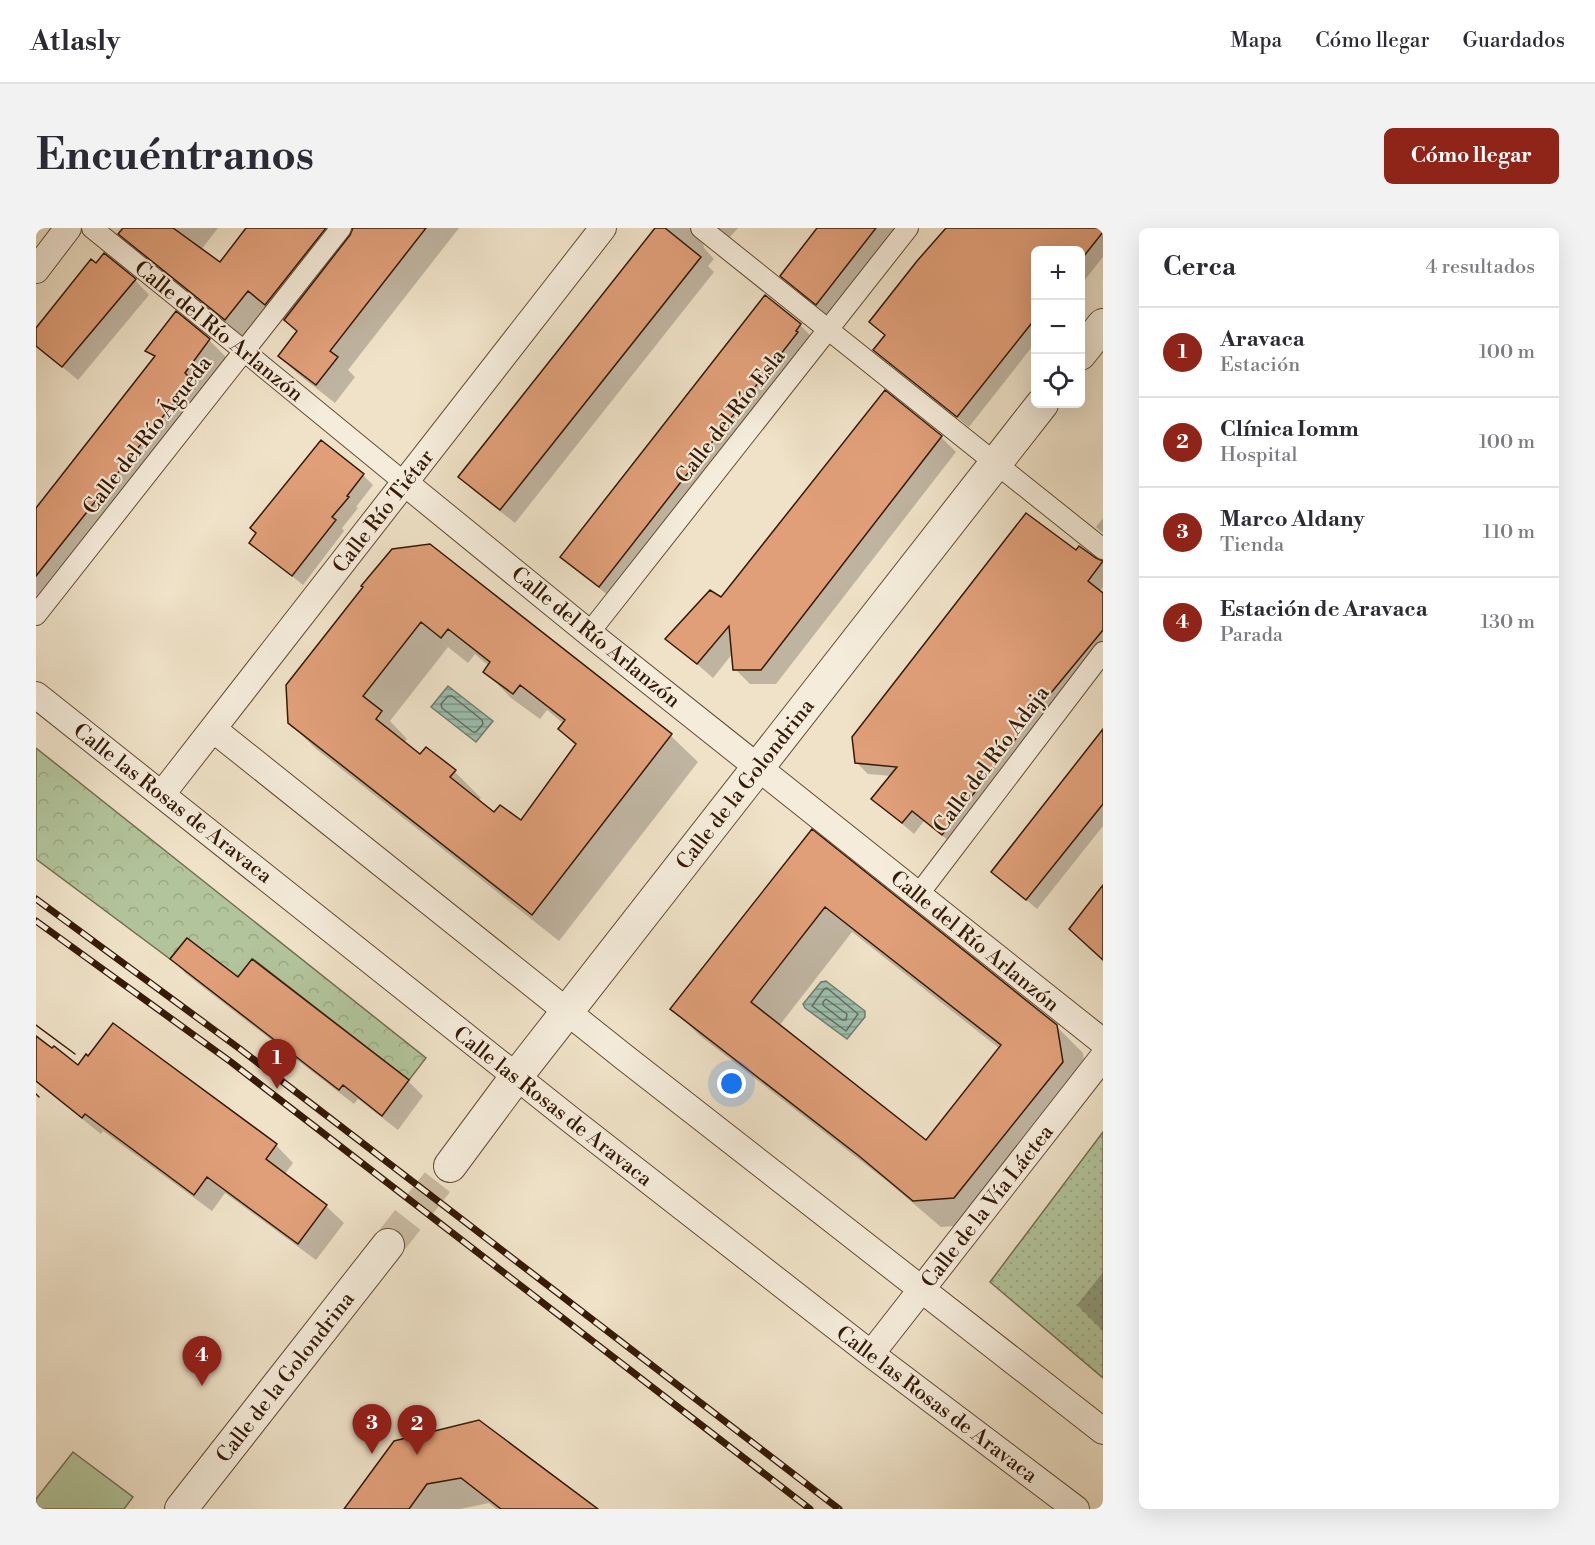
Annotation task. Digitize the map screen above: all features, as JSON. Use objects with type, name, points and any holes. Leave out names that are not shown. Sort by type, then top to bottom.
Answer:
[{"type":"street","points":[[36,270],[68,228]]},
{"type":"street","name":"Calle del Río Arlanzón","points":[[92,228],[589,633],[1103,1042]]},
{"type":"street","name":"Calle del Río Águeda","points":[[36,615],[341,228]]},
{"type":"street","name":"Calle Río Tiétar","points":[[162,794],[603,228]]},
{"type":"street","points":[[701,228],[1103,549]]},
{"type":"street","name":"Calle del Río Esla","points":[[589,633],[908,228]]},
{"type":"street","points":[[1085,348],[1103,325]]},
{"type":"street","name":"Calle de la Golondrina","points":[[450,1166],[567,1011],[1039,408]]},
{"type":"street","name":"Calle del Río Adaja","points":[[918,895],[1103,652]]},
{"type":"street","name":"Calle las Rosas de Aravaca","points":[[36,695],[516,1077],[871,1354],[1076,1509]]},
{"type":"street","points":[[213,729],[920,1290],[1103,1431]]},
{"type":"street","name":"Calle de la Vía Láctea","points":[[871,1354],[1103,1058]]},
{"type":"street","name":"Calle de la Golondrina","points":[[181,1509],[388,1245]]},
{"type":"green space","points":[[36,748],[426,1058],[409,1080],[253,959],[238,977],[187,938],[170,959],[36,859]]},
{"type":"green space","points":[[1103,1132],[1103,1378],[990,1282]]},
{"type":"green space","points":[[73,1452],[133,1497],[124,1509],[36,1509],[36,1499]]},
{"type":"water","points":[[448,686],[493,721],[476,742],[431,707]]},
{"type":"water","points":[[826,981],[865,1011],[865,1017],[847,1039],[805,1008],[803,1004],[821,982]]},
{"type":"building","points":[[123,228],[173,228],[220,262],[246,228],[326,228],[265,305],[248,291],[225,320],[118,234]]},
{"type":"building","points":[[353,228],[426,228],[330,351],[338,357],[316,385],[278,356],[297,331],[284,320],[350,235]]},
{"type":"building","points":[[655,228],[665,228],[701,257],[500,510],[458,477]]},
{"type":"building","points":[[817,228],[876,228],[816,305],[780,276]]},
{"type":"building","points":[[946,228],[1103,228],[1103,232],[1085,255],[1085,246],[1031,246],[1031,324],[957,417],[873,350],[885,335],[869,322]]},
{"type":"building","points":[[104,253],[136,279],[62,367],[36,346],[36,328],[91,259],[96,263]]},
{"type":"building","points":[[765,295],[801,324],[796,331],[798,332],[599,587],[560,557]]},
{"type":"building","points":[[176,311],[210,339],[185,373],[192,380],[36,576],[36,508],[155,356],[145,351]]},
{"type":"building","points":[[885,390],[942,436],[761,670],[733,670],[729,626],[697,664],[665,639],[710,590],[721,597]]},
{"type":"building","points":[[321,440],[364,474],[332,517],[336,520],[292,576],[249,543],[256,533],[250,528]]},
{"type":"building","points":[[1026,513],[1076,550],[1079,546],[1103,561],[1088,581],[1103,593],[1103,630],[1050,694],[942,835],[912,811],[902,823],[871,799],[897,767],[855,763],[852,737]]},
{"type":"building","points":[[430,544],[672,734],[532,915],[288,723],[286,685],[392,549]],"holes":[[[421,622],[441,638],[448,629],[490,662],[483,672],[513,694],[520,685],[565,720],[558,729],[576,744],[521,820],[500,805],[494,812],[450,777],[456,770],[426,747],[420,754],[376,719],[382,711],[363,696]]]},
{"type":"building","points":[[1103,729],[1103,804],[1026,900],[991,872]]},
{"type":"building","points":[[812,829],[1057,1025],[1063,1062],[954,1198],[913,1201],[859,1156],[670,1009]],"holes":[[[825,907],[1001,1045],[926,1140],[751,1002]]]},
{"type":"building","points":[[1103,885],[1103,960],[1069,929]]},
{"type":"building","points":[[187,938],[238,977],[252,959],[409,1080],[382,1116],[343,1085],[339,1090],[170,959]]},
{"type":"building","points":[[113,1023],[277,1144],[266,1159],[327,1205],[298,1244],[207,1177],[194,1195],[85,1114],[82,1118],[36,1081],[36,1036],[52,1048],[54,1046],[78,1065],[86,1054],[88,1056]]},
{"type":"building","points":[[479,1420],[598,1509],[501,1509],[461,1478],[427,1484],[409,1509],[344,1509],[394,1441]]},
{"type":"tunnel","points":[[388,1245],[450,1166]]},
{"type":"tram line","points":[[36,1025],[75,1054]]},
{"type":"tram line","points":[[36,1094],[39,1097]]},
{"type":"railway","points":[[36,899],[240,1049],[839,1509]]},
{"type":"railway","points":[[36,921],[231,1062],[810,1509]]},
{"type":"place","name":"Aravaca","points":[[277,1089]]},
{"type":"place","name":"Estación de Aravaca","points":[[202,1386]]},
{"type":"place","name":"Marco Aldany","points":[[372,1454]]},
{"type":"place","name":"Clínica Iomm","points":[[417,1455]]}]
